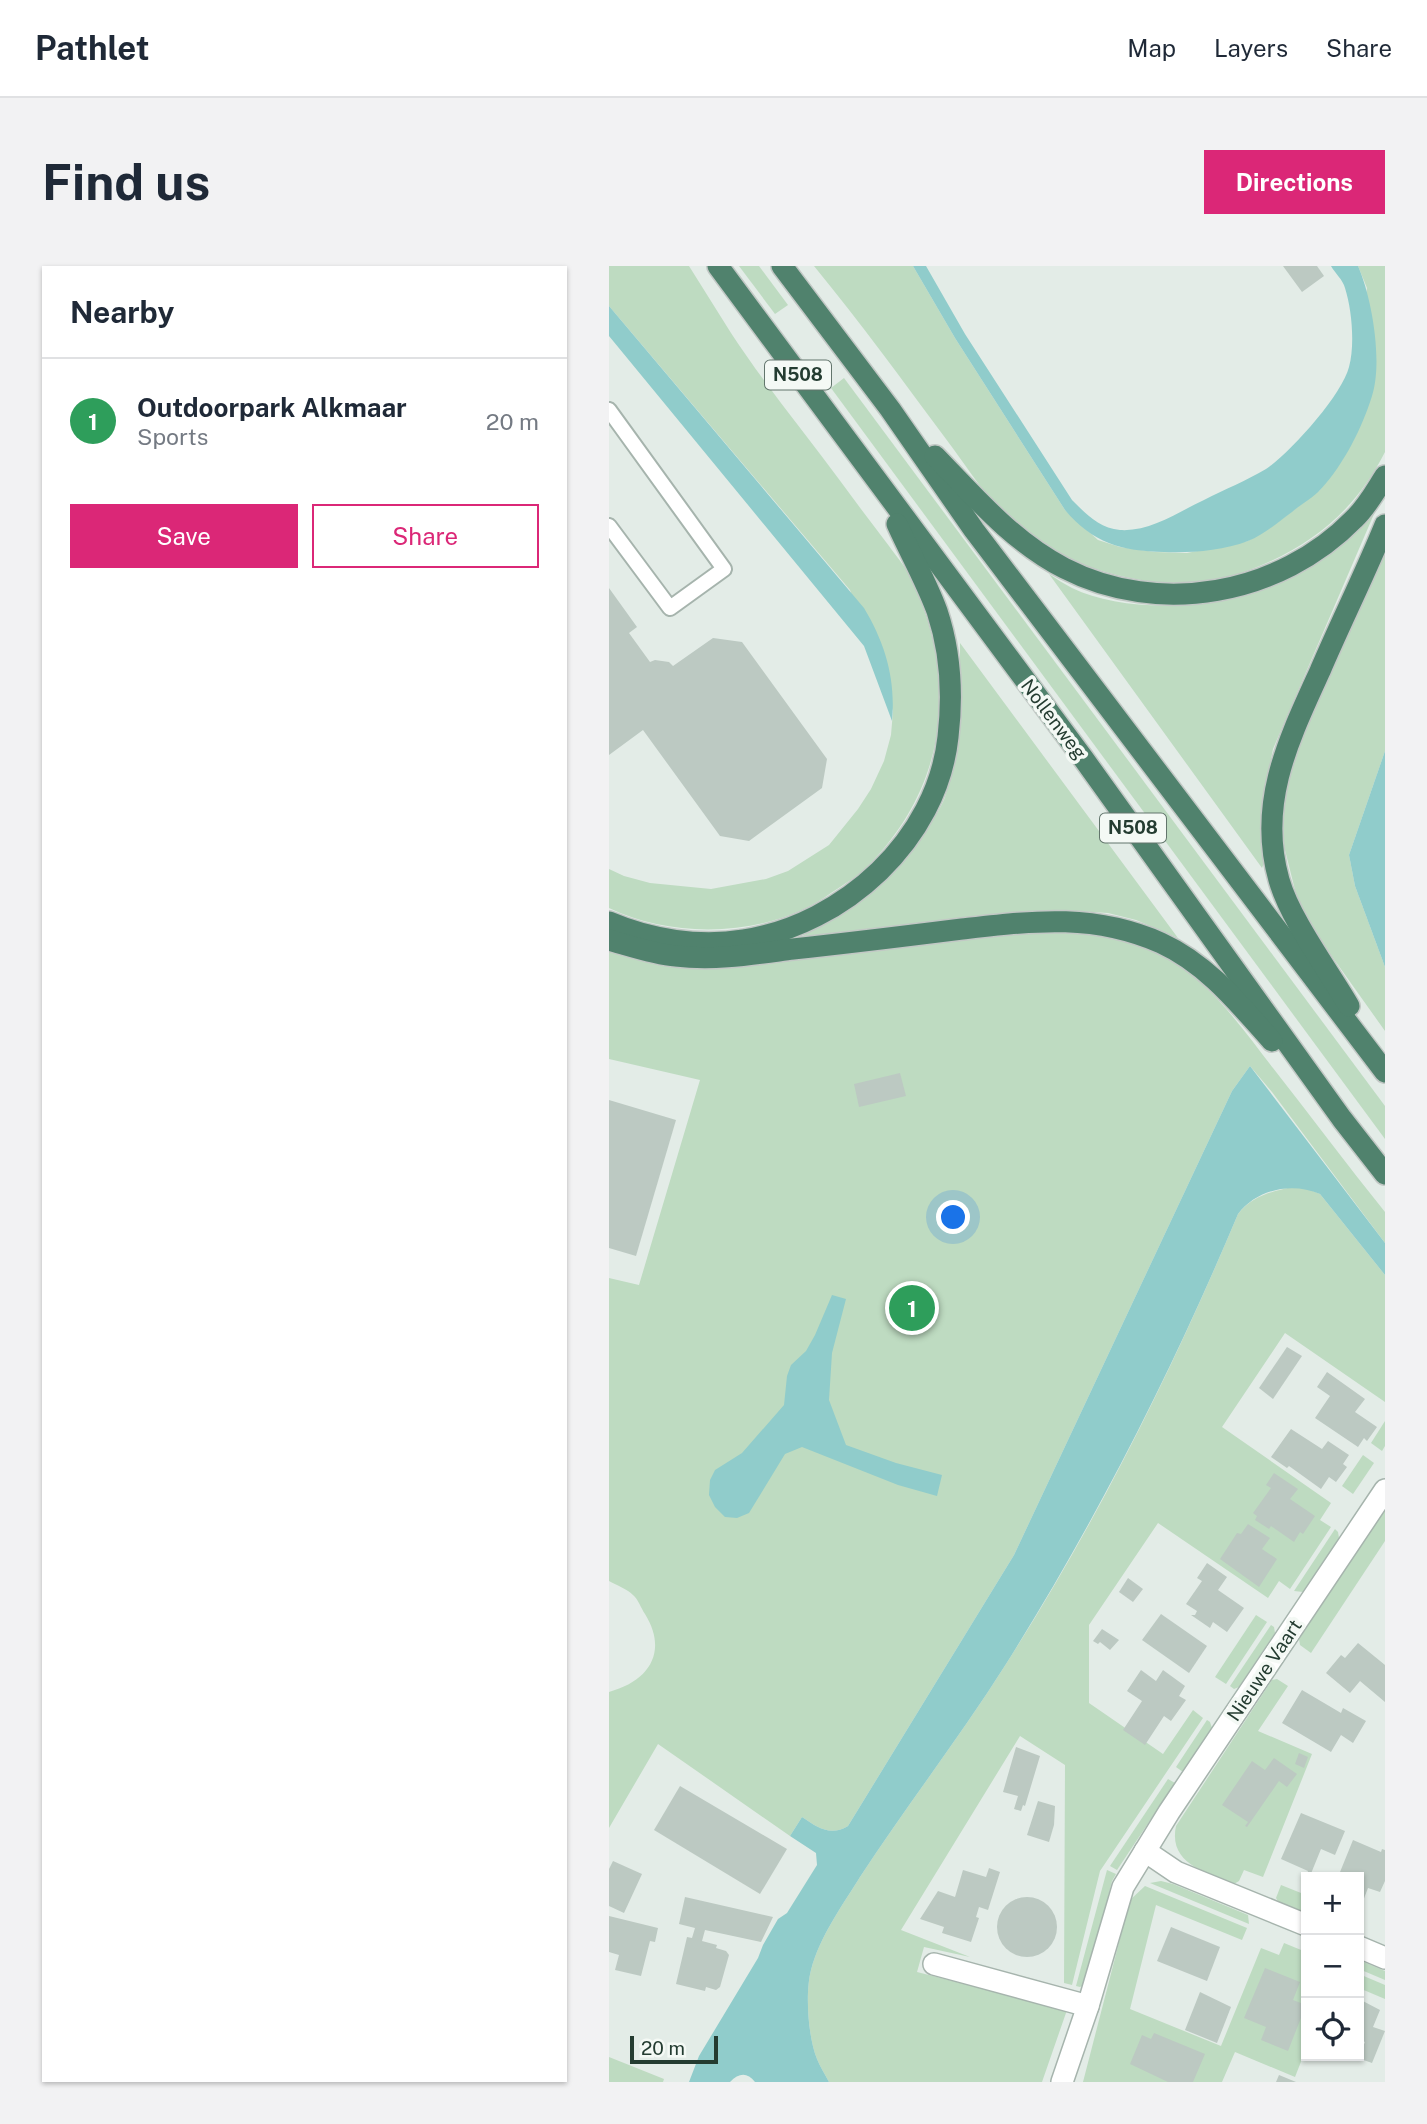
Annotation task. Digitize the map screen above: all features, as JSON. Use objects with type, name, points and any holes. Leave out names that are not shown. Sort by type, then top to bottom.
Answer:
[{"type":"highway","name":"Nollenweg","points":[[718,266],[1083,758],[1342,1119],[1385,1174]]},
{"type":"highway","name":"N508","points":[[782,266],[890,409],[991,552],[1385,1072]]},
{"type":"highway","points":[[890,409],[977,499],[1021,540],[1064,568],[1098,583],[1129,591],[1190,595],[1229,589],[1267,577],[1305,559],[1330,541],[1356,518],[1385,475]]},
{"type":"highway","points":[[609,922],[653,936],[684,942],[745,940],[774,932],[826,911],[878,874],[904,844],[921,817],[936,786],[948,738],[950,704],[947,653],[937,611],[878,484]]},
{"type":"highway","points":[[1385,524],[1288,741],[1276,782],[1271,825],[1279,882],[1290,908],[1385,1064]]},
{"type":"highway","points":[[609,940],[677,957],[732,957],[1019,923],[1079,921],[1108,925],[1163,944],[1218,982],[1342,1119]]},
{"type":"street","name":"Nieuwe Vaart","points":[[1062,2082],[1119,1897],[1169,1812],[1385,1490]]},
{"type":"street","points":[[1145,1851],[1176,1872],[1301,1923]]},
{"type":"street","points":[[1364,1949],[1385,1958]]},
{"type":"street","points":[[934,1964],[1087,2006]]},
{"type":"lane","points":[[609,410],[724,569],[670,608],[609,526]]},
{"type":"green space","points":[[609,266],[689,266],[757,371],[906,568],[926,614],[936,652],[940,690],[938,728],[930,764],[916,799],[896,833],[865,869],[831,893],[807,908],[752,926],[692,929],[635,918],[609,908],[609,869],[650,883],[711,889],[766,879],[788,871],[829,845],[858,809],[884,761],[891,735],[893,711],[850,590],[609,306]]},
{"type":"green space","points":[[739,266],[759,266],[788,305],[775,314]]},
{"type":"green space","points":[[814,266],[913,266],[955,338],[1065,510],[1098,540],[1120,547],[1187,553],[1248,541],[1320,490],[1343,459],[1367,288],[1358,266],[1385,266],[1385,452],[1373,474],[1344,511],[1309,540],[1267,563],[1221,580],[1198,584],[1136,579],[1092,568],[1036,542],[998,508]]},
{"type":"green space","points":[[844,378],[1385,1106],[1385,1139],[831,388]]},
{"type":"green space","points":[[1377,507],[1273,749],[1261,811],[1266,858],[1262,868],[1049,574],[1072,588],[1125,603],[1187,605],[1218,601],[1276,584],[1299,572]]},
{"type":"green space","points":[[1385,546],[1385,751],[1349,855],[1355,886],[1385,967],[1385,1031],[1311,927],[1297,898],[1283,842],[1283,803],[1294,754]]},
{"type":"green space","points":[[960,643],[1178,938],[1136,920],[1108,913],[1059,910],[801,937],[850,908],[874,889],[898,865],[940,808],[954,759]]},
{"type":"green space","points":[[1047,929],[1108,936],[1138,944],[1166,957],[1212,993],[1385,1212],[1385,1243],[1250,1066],[1232,1091],[1014,1555],[848,1826],[829,1831],[802,1817],[790,1836],[658,1744],[609,1828],[609,1692],[623,1687],[644,1672],[655,1652],[655,1640],[652,1628],[636,1599],[628,1591],[609,1581],[609,1278],[639,1285],[700,1080],[609,1059],[609,949]]},
{"type":"green space","points":[[1292,1187],[1306,1188],[1320,1194],[1385,1275],[1385,1402],[1285,1333],[1222,1427],[1331,1503],[1320,1520],[1331,1527],[1290,1589],[1279,1581],[1268,1598],[1158,1523],[1089,1625],[1089,1703],[1163,1754],[1193,1710],[1203,1718],[1100,1871],[1072,1985],[1064,1983],[1065,1765],[1020,1736],[901,1930],[970,1957],[924,1947],[917,1972],[1067,2010],[1042,2082],[829,2082],[814,2050],[808,2002],[811,1970],[826,1933],[878,1850],[988,1691],[1071,1556],[1160,1387],[1238,1214],[1255,1199]]},
{"type":"green space","points":[[1385,1421],[1385,1446],[1382,1451],[1371,1443]]},
{"type":"green space","points":[[1363,1455],[1374,1463],[1353,1494],[1342,1486]]},
{"type":"green space","points":[[1385,1510],[1385,1541],[1311,1653],[1300,1645],[1299,1639]]},
{"type":"green space","points":[[1335,1529],[1339,1538],[1303,1592],[1294,1591]]},
{"type":"green space","points":[[1256,1615],[1267,1622],[1226,1684],[1215,1677]]},
{"type":"green space","points":[[1271,1625],[1275,1633],[1239,1687],[1234,1689],[1230,1686]]},
{"type":"green space","points":[[1277,1679],[1288,1686],[1258,1731],[1312,1754],[1263,1877],[1244,1870],[1239,1881],[1234,1884],[1191,1865],[1183,1858],[1175,1839],[1176,1826],[1272,1680]]},
{"type":"green space","points":[[1207,1720],[1212,1728],[1183,1772],[1176,1767]]},
{"type":"green space","points":[[1168,1779],[1175,1783],[1117,1870],[1110,1866]]},
{"type":"green space","points":[[1107,1870],[1116,1874],[1086,1984],[1080,1987],[1076,1986]]},
{"type":"green space","points":[[1161,1881],[1248,1915],[1249,1924],[1150,1883]]},
{"type":"green space","points":[[1281,1885],[1301,1893],[1301,1912],[1279,1903],[1276,1898]]},
{"type":"green space","points":[[1145,1886],[1247,1928],[1242,1940],[1156,1905],[1130,2009],[1221,2046],[1261,1948],[1279,1955],[1284,1943],[1301,1950],[1301,2061],[1295,2077],[1235,2052],[1222,2082],[1083,2082],[1130,1900]]},
{"type":"green space","points":[[1364,1962],[1385,1971],[1385,1980],[1364,1971]]},
{"type":"green space","points":[[1364,1976],[1385,1985],[1385,1999],[1364,1990]]},
{"type":"green space","points":[[609,2057],[664,2079],[663,2082],[609,2082]]},
{"type":"water","points":[[913,266],[926,266],[965,334],[1072,500],[1093,520],[1112,529],[1131,530],[1153,525],[1251,477],[1276,461],[1314,422],[1344,379],[1351,358],[1352,328],[1347,297],[1343,282],[1331,266],[1358,266],[1363,279],[1376,348],[1372,396],[1351,445],[1321,489],[1260,535],[1228,547],[1195,552],[1134,550],[1121,547],[1097,538],[1065,510],[955,338]]},
{"type":"water","points":[[609,306],[864,608],[878,635],[887,662],[892,691],[892,721],[864,646],[609,336]]},
{"type":"water","points":[[1385,751],[1385,967],[1355,886],[1349,855]]},
{"type":"water","points":[[1250,1066],[1385,1243],[1385,1275],[1320,1194],[1287,1188],[1276,1190],[1255,1199],[1238,1214],[1160,1387],[1071,1555],[1006,1664],[860,1877],[820,1945],[809,1980],[808,2015],[814,2050],[829,2082],[755,2082],[743,2075],[730,2082],[689,2082],[699,2056],[758,1958],[778,1919],[787,1913],[817,1865],[816,1853],[790,1836],[802,1817],[829,1831],[848,1826],[1014,1555],[1232,1091]]},
{"type":"water","points":[[832,1295],[846,1299],[832,1353],[829,1400],[846,1445],[896,1463],[942,1475],[937,1496],[898,1485],[802,1447],[785,1454],[749,1513],[737,1518],[725,1517],[715,1507],[709,1495],[710,1480],[715,1470],[742,1453],[784,1405],[791,1365],[806,1351]]},
{"type":"building","points":[[1283,266],[1317,266],[1324,276],[1302,292]]},
{"type":"building","points":[[609,588],[637,627],[629,633],[650,662],[669,662],[673,666],[713,638],[742,642],[827,759],[822,788],[749,841],[720,836],[643,730],[609,755]]},
{"type":"building","points":[[900,1073],[906,1096],[859,1107],[854,1084]]},
{"type":"building","points":[[609,1100],[676,1120],[636,1256],[609,1248]]},
{"type":"building","points":[[1287,1347],[1302,1356],[1273,1399],[1259,1388]]},
{"type":"building","points":[[1327,1372],[1365,1399],[1355,1412],[1377,1427],[1367,1441],[1364,1438],[1358,1447],[1315,1418],[1330,1396],[1317,1387]]},
{"type":"building","points":[[1291,1429],[1322,1449],[1328,1441],[1349,1455],[1343,1464],[1347,1467],[1336,1482],[1329,1477],[1321,1489],[1289,1466],[1287,1468],[1271,1457]]},
{"type":"building","points":[[1274,1473],[1298,1489],[1290,1499],[1315,1516],[1294,1542],[1271,1526],[1269,1529],[1255,1520],[1257,1516],[1253,1513],[1271,1488],[1266,1485]]},
{"type":"building","points":[[1248,1524],[1270,1538],[1262,1549],[1277,1559],[1259,1587],[1220,1559],[1237,1533],[1241,1534]]},
{"type":"building","points":[[1207,1563],[1227,1577],[1218,1590],[1244,1608],[1227,1632],[1213,1622],[1210,1628],[1191,1615],[1195,1615],[1197,1611],[1186,1604],[1202,1581],[1197,1578]]},
{"type":"building","points":[[1128,1578],[1143,1589],[1133,1602],[1119,1592]]},
{"type":"building","points":[[1161,1614],[1207,1646],[1189,1673],[1142,1640]]},
{"type":"building","points":[[1102,1629],[1119,1640],[1110,1650],[1100,1642],[1098,1644],[1093,1641]]},
{"type":"building","points":[[1358,1643],[1385,1665],[1385,1702],[1360,1681],[1350,1693],[1326,1673],[1341,1655],[1345,1658]]},
{"type":"building","points":[[1141,1670],[1156,1681],[1163,1670],[1185,1686],[1179,1696],[1186,1700],[1171,1721],[1164,1716],[1145,1745],[1123,1730],[1142,1701],[1127,1691]]},
{"type":"building","points":[[1302,1690],[1341,1713],[1343,1708],[1366,1721],[1353,1743],[1341,1735],[1331,1752],[1282,1723]]},
{"type":"building","points":[[1016,1747],[1040,1756],[1025,1806],[1023,1805],[1021,1811],[1014,1809],[1018,1796],[1003,1792]]},
{"type":"building","points":[[1299,1753],[1308,1757],[1304,1768],[1295,1764]]},
{"type":"building","points":[[1274,1758],[1297,1774],[1287,1787],[1279,1781],[1247,1827],[1245,1826],[1248,1822],[1222,1805],[1252,1761],[1265,1770]]},
{"type":"building","points":[[680,1786],[787,1849],[760,1894],[654,1830]]},
{"type":"building","points":[[1038,1801],[1055,1806],[1054,1825],[1049,1842],[1027,1835]]},
{"type":"building","points":[[1301,1813],[1345,1831],[1335,1855],[1321,1849],[1312,1872],[1281,1859]]},
{"type":"building","points":[[1353,1840],[1381,1852],[1382,1849],[1385,1850],[1385,1881],[1380,1892],[1368,1888],[1364,1898],[1364,1872],[1340,1872]]},
{"type":"building","points":[[613,1861],[642,1874],[624,1913],[609,1906],[609,1869]]},
{"type":"building","points":[[989,1868],[1000,1872],[988,1910],[979,1907],[976,1917],[979,1918],[971,1942],[942,1933],[944,1927],[920,1919],[938,1891],[955,1897],[963,1870],[986,1877]]},
{"type":"building","points":[[685,1897],[773,1917],[761,1942],[705,1930],[702,1941],[717,1945],[716,1948],[729,1955],[720,1987],[716,1990],[706,1987],[705,1991],[676,1984],[687,1937],[692,1938],[695,1928],[679,1924]]},
{"type":"building","points":[[1021,1897],[1033,1897],[1052,1910],[1057,1927],[1055,1939],[1044,1952],[1033,1957],[1021,1957],[1002,1944],[997,1933],[997,1921],[1010,1902]]},
{"type":"building","points":[[609,1916],[658,1928],[655,1942],[650,1941],[641,1976],[615,1970],[619,1955],[609,1952]]},
{"type":"building","points":[[1171,1927],[1220,1947],[1207,1981],[1157,1961]]},
{"type":"building","points":[[1265,1968],[1300,1982],[1293,2000],[1301,2003],[1301,2018],[1288,2051],[1261,2040],[1266,2027],[1244,2018]]},
{"type":"building","points":[[1200,1992],[1231,2007],[1217,2043],[1185,2030]]},
{"type":"building","points":[[1364,2002],[1380,2010],[1373,2027],[1385,2031],[1372,2063],[1364,2060]]},
{"type":"building","points":[[1154,2033],[1205,2054],[1193,2082],[1168,2082],[1130,2064],[1142,2035],[1151,2039]]},
{"type":"building","points":[[1279,2075],[1296,2082],[1276,2082]]},
{"type":"place","name":"Outdoorpark Alkmaar","points":[[912,1308]]}]
